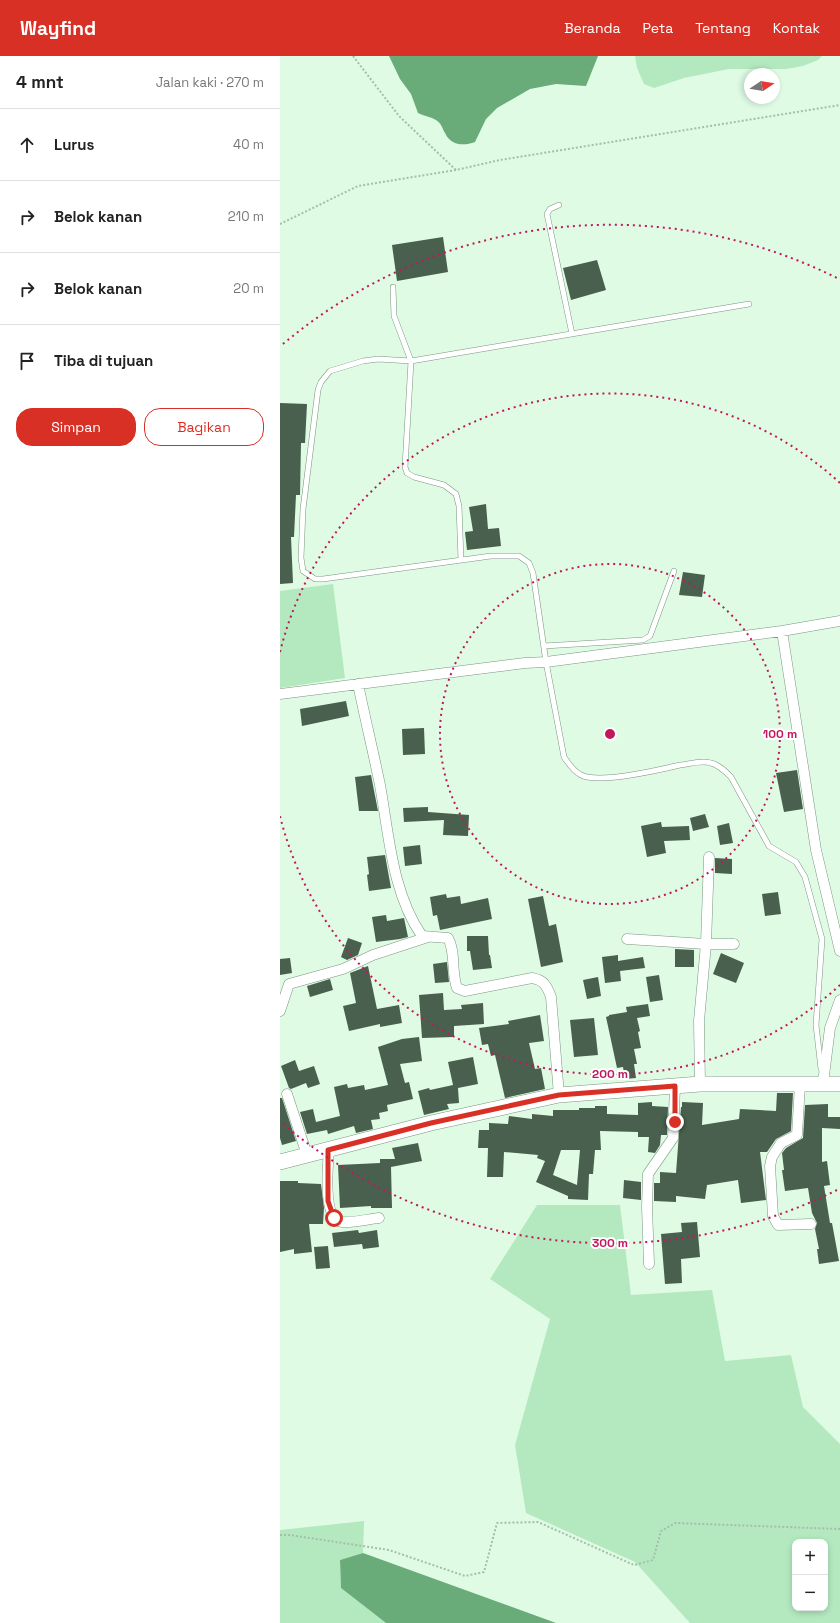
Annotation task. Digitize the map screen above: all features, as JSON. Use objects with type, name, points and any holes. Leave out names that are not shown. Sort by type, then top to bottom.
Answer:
[{"type":"main road","points":[[280,1162],[431,1123],[559,1095],[700,1084],[840,1084]]},
{"type":"street","points":[[280,694],[525,663],[546,662],[782,631],[840,621]]},
{"type":"street","points":[[782,631],[816,850],[840,952]]},
{"type":"street","points":[[358,684],[380,784],[396,878],[415,926],[422,936],[448,938],[451,944],[454,980],[457,988],[465,991],[532,978],[541,980],[547,987],[551,997],[559,1095]]},
{"type":"street","points":[[700,1084],[699,1021],[706,944],[708,857]]},
{"type":"street","points":[[280,1011],[288,984],[342,969],[373,955],[428,937]]},
{"type":"street","points":[[627,939],[706,944],[734,944]]},
{"type":"street","points":[[823,1084],[830,1028],[840,1000]]},
{"type":"street","points":[[800,1084],[797,1135],[781,1143],[772,1157],[770,1166],[773,1216],[778,1225],[811,1224]]},
{"type":"street","points":[[649,1264],[647,1207],[648,1174],[673,1138],[675,1086]]},
{"type":"street","points":[[287,1094],[307,1155]]},
{"type":"street","points":[[328,1150],[328,1201],[334,1218],[341,1222],[379,1218]]},
{"type":"lane","points":[[559,206],[550,209],[547,214],[572,334]]},
{"type":"lane","points":[[393,287],[394,316],[411,361],[405,467],[406,473],[414,477],[444,485],[456,494],[459,506],[461,560]]},
{"type":"lane","points":[[749,304],[411,361],[378,358],[330,371],[321,382],[318,390],[303,509],[301,558],[303,571],[314,579],[491,556],[519,556],[529,563],[533,573],[546,662],[564,757],[571,767],[581,775],[592,778],[628,776],[696,762],[710,763],[722,768],[731,777],[769,846],[796,862],[806,877],[822,939],[816,1025],[823,1084]]},
{"type":"lane","points":[[544,646],[643,640],[650,636],[674,571]]},
{"type":"path","points":[[353,56],[399,116],[456,170]]},
{"type":"path","points":[[280,224],[358,186],[456,170],[508,159],[840,105]]},
{"type":"path","points":[[280,1535],[290,1535],[389,1550],[465,1576],[484,1572],[497,1524],[538,1522],[634,1565],[653,1560],[661,1531],[676,1523],[840,1529]]},
{"type":"shaded area","points":[[389,56],[598,56],[586,86],[556,84],[530,89],[497,108],[486,119],[475,142],[458,144],[454,143],[448,137],[441,125],[436,120],[418,113],[411,94],[400,79]]},
{"type":"shaded area","points":[[635,56],[822,56],[818,60],[803,66],[786,69],[729,69],[684,78],[654,88],[644,84],[637,68]]},
{"type":"shaded area","points":[[333,584],[345,678],[280,688],[280,591]]},
{"type":"shaded area","points":[[537,1205],[620,1205],[631,1295],[712,1290],[725,1361],[791,1355],[803,1407],[840,1444],[840,1623],[690,1623],[635,1562],[526,1513],[515,1445],[550,1319],[490,1279]]},
{"type":"shaded area","points":[[364,1521],[363,1553],[340,1560],[341,1588],[386,1623],[280,1623],[280,1530]]},
{"type":"shaded area","points":[[363,1553],[556,1623],[386,1623],[341,1588],[340,1560]]},
{"type":"building","points":[[443,237],[448,272],[397,281],[392,245]]},
{"type":"building","points":[[597,260],[606,290],[571,300],[563,268]]},
{"type":"building","points":[[280,403],[307,404],[305,443],[301,443],[300,495],[296,495],[294,537],[291,537],[293,583],[280,584]]},
{"type":"building","points":[[486,504],[488,529],[499,528],[501,546],[467,550],[465,532],[473,531],[469,507]]},
{"type":"building","points":[[683,572],[705,575],[702,597],[679,595]]},
{"type":"building","points":[[346,701],[349,716],[302,726],[300,709]]},
{"type":"building","points":[[424,728],[425,754],[403,755],[402,729]]},
{"type":"building","points":[[797,770],[803,809],[784,812],[776,773]]},
{"type":"building","points":[[371,775],[378,811],[359,811],[355,777]]},
{"type":"building","points":[[428,807],[428,812],[469,815],[468,836],[443,835],[444,820],[404,822],[403,808]]},
{"type":"building","points":[[705,814],[709,827],[693,831],[690,818]]},
{"type":"building","points":[[661,822],[662,827],[689,826],[690,840],[664,841],[666,853],[647,857],[641,826]]},
{"type":"building","points":[[729,823],[733,843],[720,845],[717,826]]},
{"type":"building","points":[[420,845],[422,864],[405,866],[403,847]]},
{"type":"building","points":[[385,855],[391,888],[369,891],[367,857]]},
{"type":"building","points":[[715,858],[732,859],[732,874],[715,873]]},
{"type":"building","points":[[778,892],[781,914],[765,916],[762,894]]},
{"type":"building","points":[[446,894],[447,898],[460,896],[461,904],[488,898],[492,919],[440,930],[437,915],[433,916],[430,897]]},
{"type":"building","points":[[543,896],[549,926],[556,924],[563,962],[541,967],[528,899]]},
{"type":"building","points":[[386,915],[387,921],[404,918],[408,937],[376,942],[372,917]]},
{"type":"building","points":[[467,936],[488,936],[489,955],[492,968],[473,970],[470,951],[467,951]]},
{"type":"building","points":[[348,938],[362,943],[358,955],[347,960],[341,957]]},
{"type":"building","points":[[675,949],[694,950],[694,967],[675,967]]},
{"type":"building","points":[[721,953],[744,963],[736,983],[713,974]]},
{"type":"building","points":[[618,955],[618,961],[643,957],[645,968],[620,971],[621,981],[605,983],[602,957]]},
{"type":"building","points":[[290,958],[292,973],[280,975],[280,959]]},
{"type":"building","points":[[447,962],[449,982],[435,983],[433,964]]},
{"type":"building","points":[[368,966],[377,1009],[399,1005],[402,1023],[380,1027],[380,1024],[349,1031],[343,1006],[356,1003],[350,973]]},
{"type":"building","points":[[659,975],[663,1000],[650,1002],[646,977]]},
{"type":"building","points":[[598,977],[601,996],[587,999],[583,980]]},
{"type":"building","points":[[330,979],[333,990],[310,997],[307,986]]},
{"type":"building","points":[[443,993],[444,1010],[462,1009],[461,1005],[483,1003],[484,1024],[454,1026],[454,1037],[422,1038],[419,995]]},
{"type":"building","points":[[648,1004],[650,1016],[637,1018],[640,1031],[638,1032],[641,1048],[634,1049],[637,1064],[634,1064],[636,1078],[625,1079],[623,1067],[617,1068],[606,1017],[609,1015],[627,1012],[626,1007]]},
{"type":"building","points":[[540,1015],[544,1041],[529,1043],[535,1069],[541,1068],[545,1089],[505,1098],[495,1055],[491,1056],[488,1044],[482,1045],[479,1028],[509,1024],[508,1021]]},
{"type":"building","points":[[594,1018],[598,1055],[574,1057],[570,1020]]},
{"type":"building","points":[[419,1037],[422,1061],[400,1064],[405,1083],[409,1082],[413,1099],[387,1105],[388,1111],[379,1113],[380,1119],[371,1120],[373,1129],[356,1133],[354,1126],[328,1134],[327,1130],[307,1134],[300,1112],[313,1109],[316,1122],[340,1116],[334,1087],[347,1084],[348,1088],[364,1085],[365,1090],[388,1085],[378,1047],[402,1039]]},
{"type":"building","points":[[473,1057],[478,1084],[458,1088],[459,1103],[447,1104],[449,1109],[424,1115],[418,1091],[453,1085],[448,1062]]},
{"type":"building","points":[[295,1060],[299,1071],[314,1066],[320,1084],[308,1088],[306,1083],[291,1089],[289,1088],[281,1066]]},
{"type":"building","points":[[777,1093],[793,1093],[791,1131],[776,1139],[767,1152],[760,1152],[766,1200],[741,1203],[738,1180],[707,1185],[705,1199],[676,1196],[676,1202],[654,1201],[654,1183],[660,1183],[660,1172],[676,1173],[682,1102],[703,1103],[702,1125],[739,1119],[740,1109],[776,1111]]},
{"type":"building","points":[[280,1098],[282,1098],[296,1141],[282,1145],[280,1138]]},
{"type":"building","points":[[652,1102],[652,1106],[668,1107],[667,1135],[661,1135],[660,1145],[655,1153],[648,1152],[649,1137],[638,1137],[638,1132],[600,1131],[601,1150],[595,1150],[593,1174],[589,1174],[588,1200],[568,1199],[568,1196],[536,1182],[545,1161],[537,1158],[538,1155],[504,1152],[503,1177],[487,1177],[488,1148],[478,1148],[479,1130],[489,1130],[489,1123],[508,1124],[509,1116],[532,1119],[532,1114],[553,1116],[553,1110],[579,1110],[579,1108],[595,1108],[595,1106],[607,1106],[607,1114],[638,1115],[638,1103]],"holes":[[[561,1150],[580,1150],[577,1185],[553,1175]]]},
{"type":"building","points":[[828,1104],[828,1117],[840,1117],[840,1129],[822,1128],[822,1162],[827,1161],[830,1185],[824,1186],[830,1223],[832,1223],[839,1261],[819,1264],[817,1249],[819,1249],[815,1229],[817,1223],[812,1213],[808,1188],[785,1191],[782,1170],[784,1170],[782,1153],[786,1148],[803,1138],[805,1105]]},
{"type":"building","points":[[418,1143],[422,1161],[391,1167],[392,1208],[371,1208],[371,1206],[340,1208],[338,1165],[380,1163],[380,1159],[395,1159],[392,1148]]},
{"type":"building","points":[[624,1180],[641,1182],[641,1200],[623,1198]]},
{"type":"building","points":[[280,1181],[298,1181],[298,1183],[321,1184],[324,1208],[323,1224],[309,1224],[312,1252],[294,1254],[294,1249],[280,1252]]},
{"type":"building","points":[[697,1222],[700,1257],[681,1259],[682,1283],[665,1284],[661,1234],[682,1232],[681,1223]]},
{"type":"building","points":[[358,1230],[359,1233],[377,1230],[379,1247],[363,1249],[362,1244],[334,1247],[332,1233]]},
{"type":"building","points":[[328,1246],[330,1268],[316,1269],[314,1247]]},
{"type":"route","points":[[334,1218],[328,1201],[328,1150],[431,1123],[559,1095],[675,1086],[675,1122]]}]
